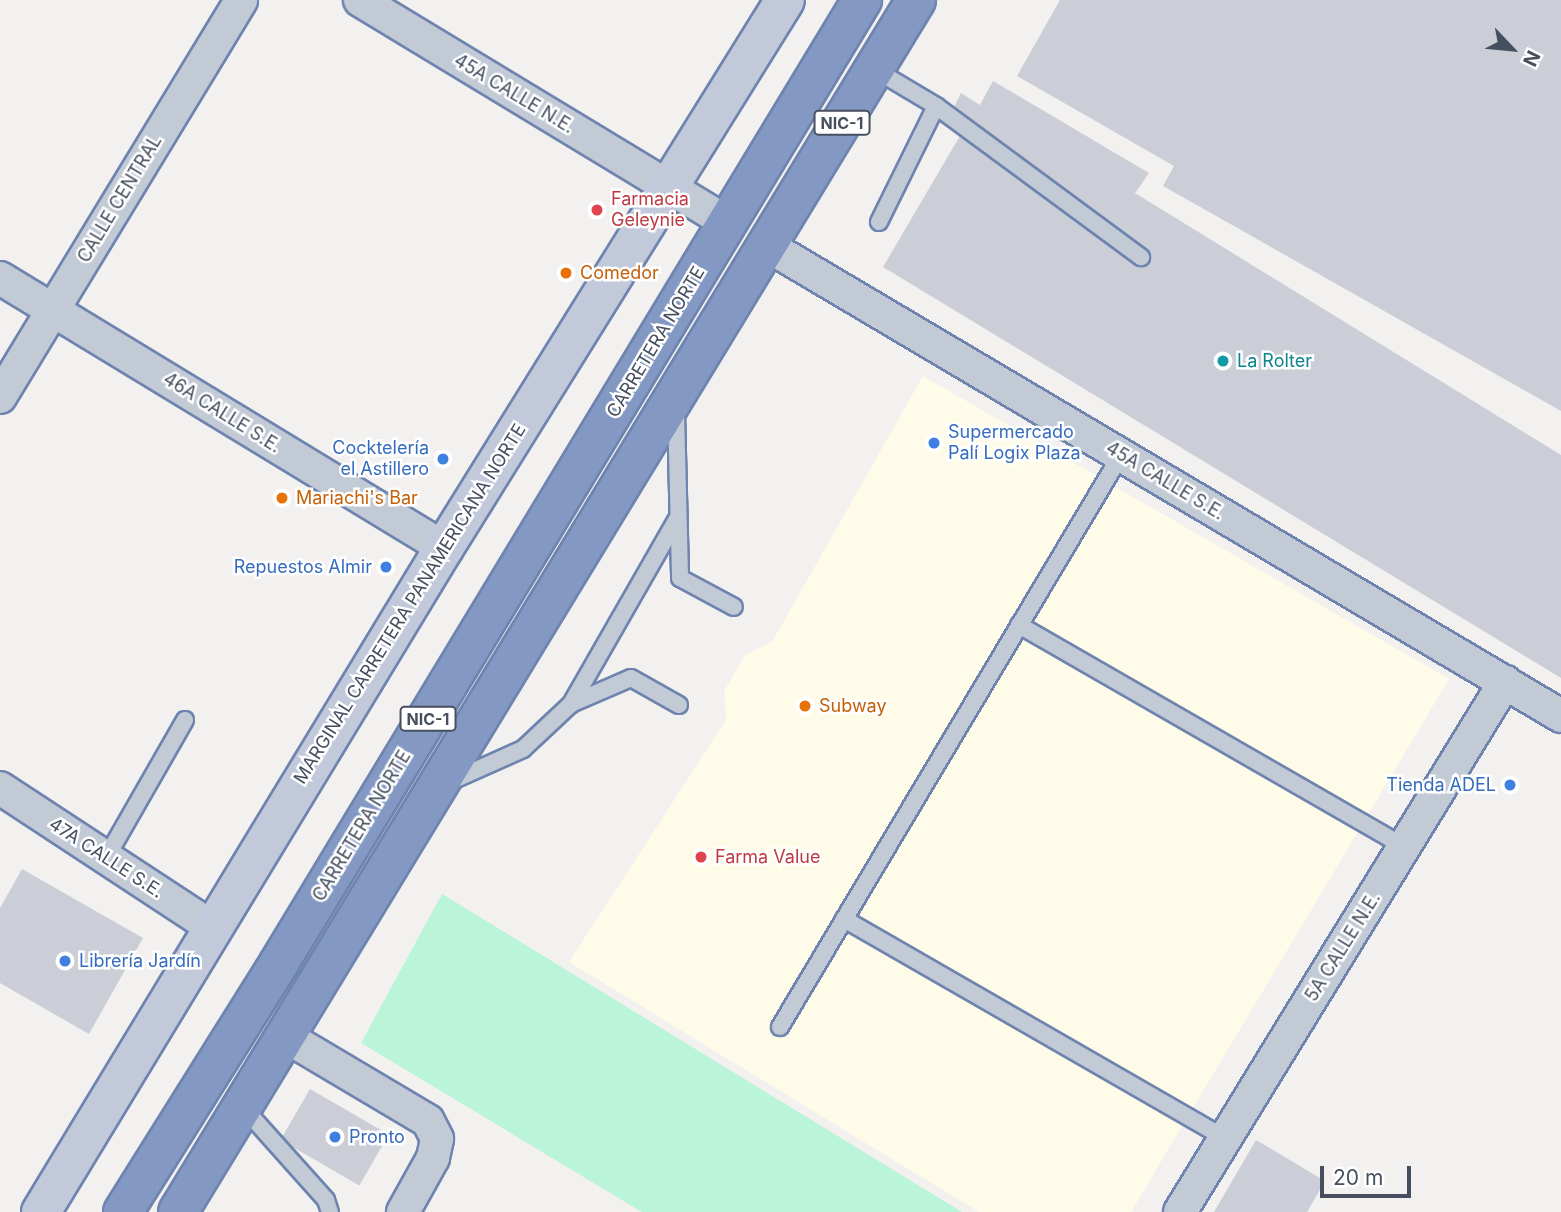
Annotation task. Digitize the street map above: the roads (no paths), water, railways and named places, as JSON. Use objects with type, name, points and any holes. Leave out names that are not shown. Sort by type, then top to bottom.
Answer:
[{"type":"highway","name":"NIC-1","points":[[728,223],[862,0]]},
{"type":"highway","name":"NIC-1","points":[[178,1212],[432,790],[676,390],[768,246],[916,0]]},
{"type":"highway","name":"CARRETERA NORTE","points":[[123,1212],[728,223]]},
{"type":"street","name":"CALLE CENTRAL","points":[[0,397],[241,0]]},
{"type":"street","name":"45A CALLE N.E.","points":[[360,0],[668,188]]},
{"type":"street","name":"MARGINAL CARRETERA PANAMERICANA NORTE","points":[[41,1212],[444,548],[785,0]]},
{"type":"street","points":[[668,188],[728,223]]},
{"type":"street","name":"45A CALLE S.E.","points":[[768,246],[1561,716]]},
{"type":"street","name":"46A CALLE S.E.","points":[[0,278],[444,548]]},
{"type":"street","name":"5A CALLE N.E.","points":[[1180,1212],[1505,682]]},
{"type":"street","name":"47A CALLE S.E.","points":[[0,788],[212,927]]},
{"type":"street","points":[[285,1036],[428,1121],[437,1139],[433,1158],[403,1212]]},
{"type":"lane","points":[[874,69],[936,106],[1141,257]]},
{"type":"lane","points":[[879,222],[936,106]]},
{"type":"lane","points":[[676,390],[680,578],[734,607]]},
{"type":"lane","points":[[780,1027],[1121,454]]},
{"type":"lane","points":[[432,790],[523,749],[571,704],[677,519]]},
{"type":"lane","points":[[1019,625],[1404,846]]},
{"type":"lane","points":[[571,704],[631,678],[679,705]]},
{"type":"lane","points":[[106,858],[185,720]]},
{"type":"lane","points":[[844,919],[1226,1138]]},
{"type":"lane","points":[[242,1106],[326,1200],[330,1212]]},
{"type":"place","name":"Farmacia Geleynie","points":[[597,210]]},
{"type":"place","name":"Comedor","points":[[566,273]]},
{"type":"place","name":"La Rolter","points":[[1223,361]]},
{"type":"place","name":"Supermercado Palí Logix Plaza","points":[[934,443]]},
{"type":"place","name":"Cocktelería el Astillero","points":[[443,459]]},
{"type":"place","name":"Mariachi's Bar","points":[[282,498]]},
{"type":"place","name":"Repuestos Almir","points":[[386,567]]},
{"type":"place","name":"Subway","points":[[805,706]]},
{"type":"place","name":"Tienda ADEL","points":[[1510,785]]},
{"type":"place","name":"Farma Value","points":[[701,857]]},
{"type":"place","name":"Librería Jardín","points":[[65,961]]},
{"type":"place","name":"Pronto","points":[[335,1137]]}]
